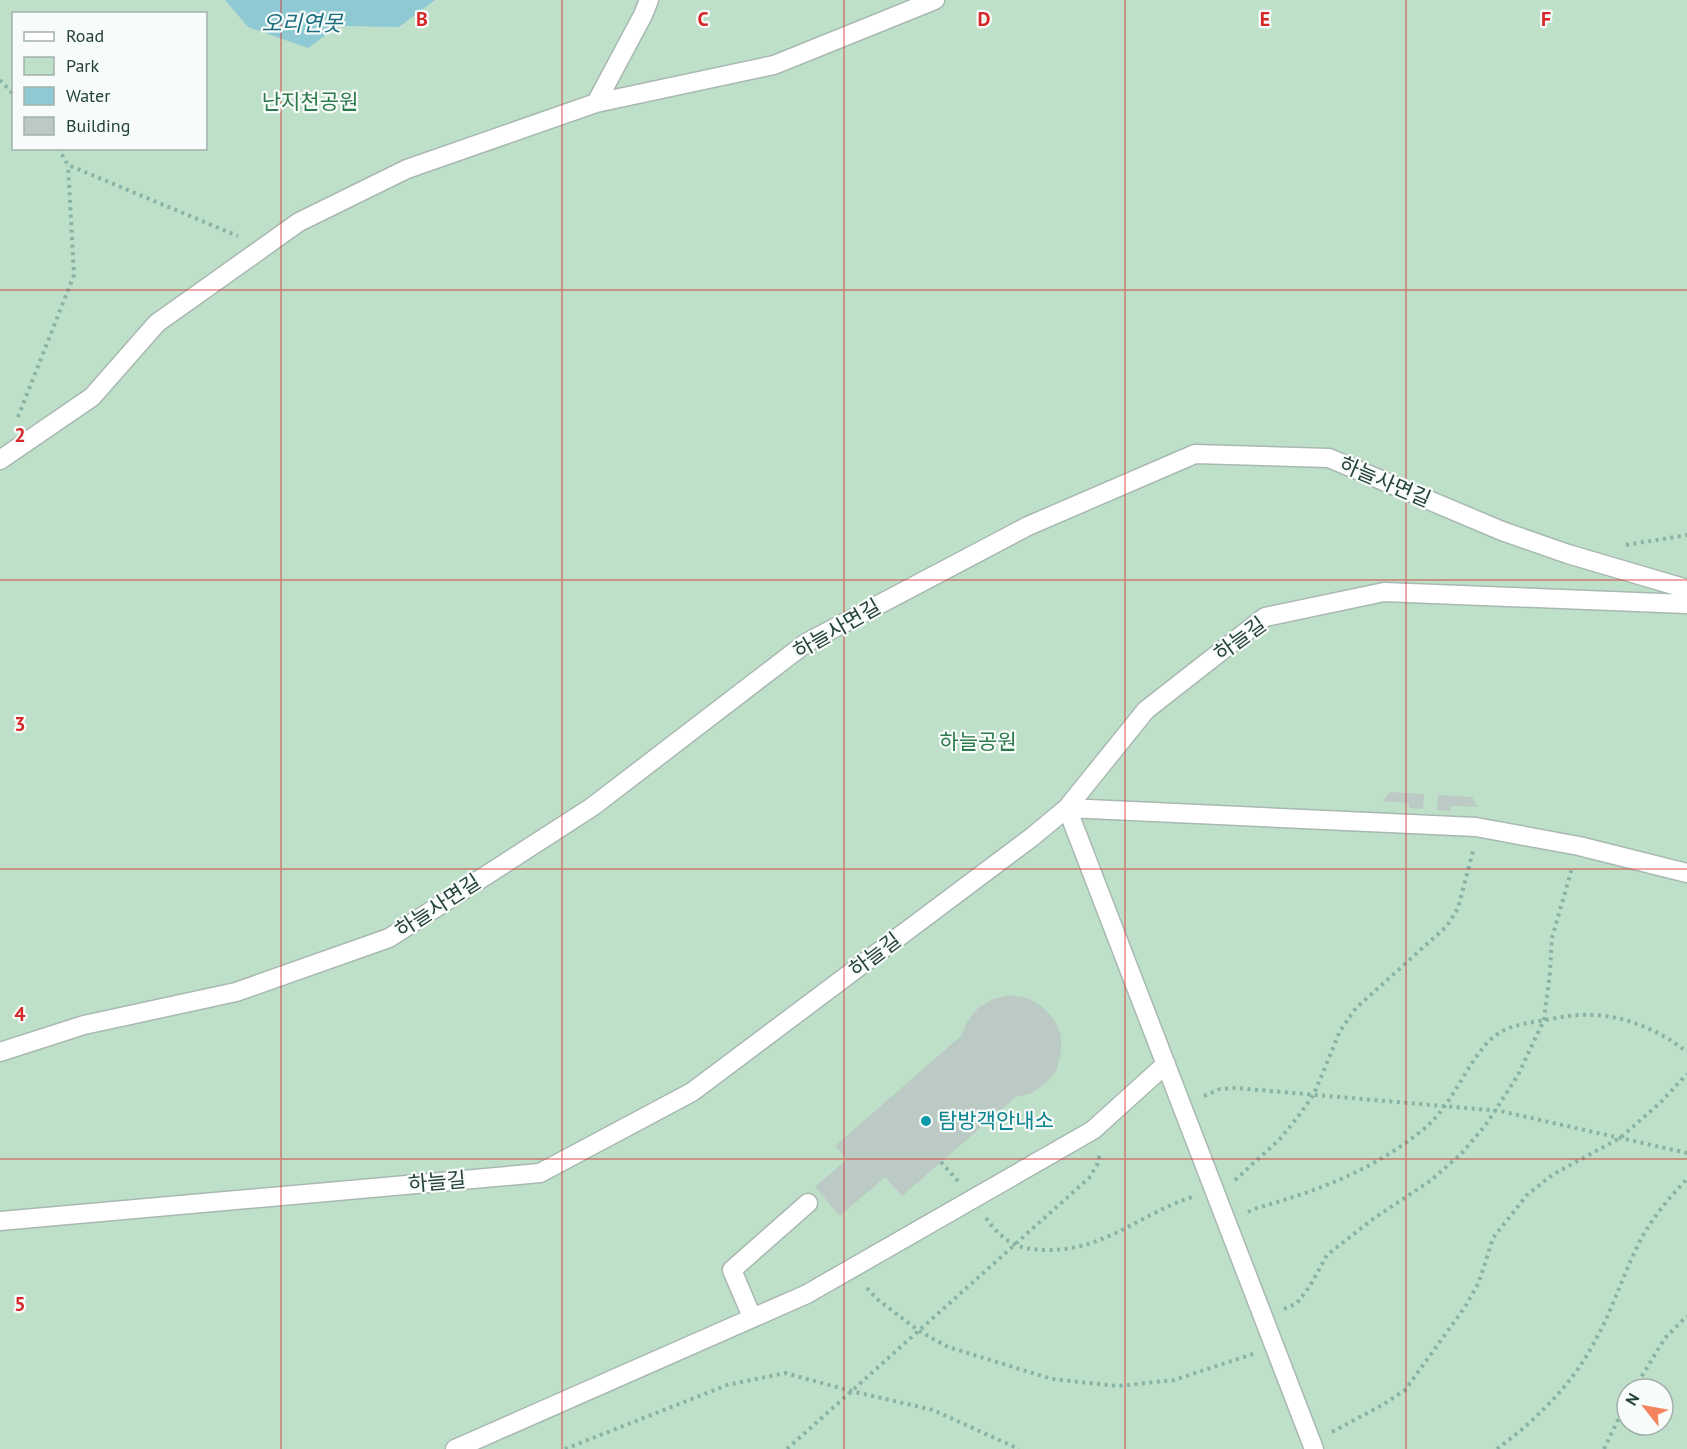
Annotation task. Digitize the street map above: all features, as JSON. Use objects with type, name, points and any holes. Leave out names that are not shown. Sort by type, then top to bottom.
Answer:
[{"type":"street","points":[[596,103],[649,0]]},
{"type":"street","points":[[0,460],[92,396],[158,323],[299,222],[407,169],[596,103],[774,64],[935,0]]},
{"type":"street","name":"하늘사면길","points":[[0,1052],[84,1025],[236,992],[389,938],[592,807],[806,643],[1028,526],[1195,454],[1329,458],[1502,531],[1568,554],[1687,589]]},
{"type":"street","name":"하늘길","points":[[0,1221],[540,1173],[692,1092],[1023,844],[1068,808],[1146,710],[1265,617],[1384,592],[1687,604]]},
{"type":"street","points":[[1313,1446],[1068,808],[1476,827],[1579,846],[1687,873]]},
{"type":"street","points":[[455,1449],[807,1294],[1094,1130],[1166,1064]]},
{"type":"street","points":[[753,1317],[732,1269],[808,1203]]},
{"type":"path","points":[[0,80],[12,93]]},
{"type":"path","points":[[0,86],[9,90]]},
{"type":"path","points":[[0,460],[74,275],[68,165],[59,150]]},
{"type":"path","points":[[68,165],[264,247]]},
{"type":"path","points":[[974,1199],[996,1232],[1014,1246],[1030,1250],[1078,1249],[1128,1228],[1181,1200],[1215,1190],[1232,1182],[1280,1139],[1314,1094],[1340,1030],[1356,1008],[1447,926],[1458,908],[1473,850],[1476,827]]},
{"type":"path","points":[[1264,1317],[1298,1303],[1327,1255],[1373,1219],[1430,1181],[1461,1154],[1495,1111],[1518,1075],[1544,1020],[1552,938],[1579,846]]},
{"type":"path","points":[[1228,1224],[1257,1208],[1336,1183],[1379,1161],[1426,1127],[1444,1107],[1488,1042],[1510,1026],[1569,1016],[1592,1015],[1643,1026],[1674,1041],[1687,1052]]},
{"type":"path","points":[[1313,1446],[1405,1390],[1465,1307],[1479,1282],[1493,1238],[1527,1195],[1552,1175],[1620,1138],[1660,1103],[1687,1074]]},
{"type":"path","points":[[1182,1106],[1220,1089],[1236,1088],[1314,1094],[1495,1111],[1687,1153]]},
{"type":"path","points":[[787,1449],[1089,1178],[1097,1165],[1100,1153],[1094,1130]]},
{"type":"path","points":[[1497,1449],[1532,1422],[1581,1366],[1610,1314],[1641,1239],[1655,1216],[1687,1179]]},
{"type":"path","points":[[851,1269],[877,1299],[918,1331],[948,1347],[1052,1379],[1118,1386],[1174,1380],[1219,1367],[1275,1346]]},
{"type":"path","points":[[1641,1377],[1665,1338],[1687,1316]]},
{"type":"path","points":[[565,1449],[727,1385],[785,1373],[933,1410],[1019,1449]]},
{"type":"path","points":[[1604,1449],[1615,1426]]},
{"type":"green space","name":"하늘공원","points":[[0,0],[1687,0],[1687,1449],[0,1449]]},
{"type":"water","name":"오리연못","points":[[225,0],[435,0],[399,27],[338,26],[308,48],[248,27]]},
{"type":"building","points":[[1390,792],[1424,794],[1423,809],[1409,808],[1409,803],[1382,801]]},
{"type":"building","points":[[1438,795],[1472,797],[1478,807],[1451,806],[1451,811],[1437,810]]},
{"type":"building","name":"탐방객안내소","points":[[1010,995],[1027,998],[1042,1006],[1054,1019],[1061,1035],[1061,1052],[1057,1069],[1046,1083],[1032,1093],[1016,1097],[902,1196],[885,1177],[840,1216],[815,1187],[847,1159],[835,1146],[961,1036],[967,1022],[978,1008],[993,999]]},
{"type":"place","name":"탐방객안내소","points":[[926,1121]]},
{"type":"park label","name":"난지천공원","points":[[310,102]]}]
